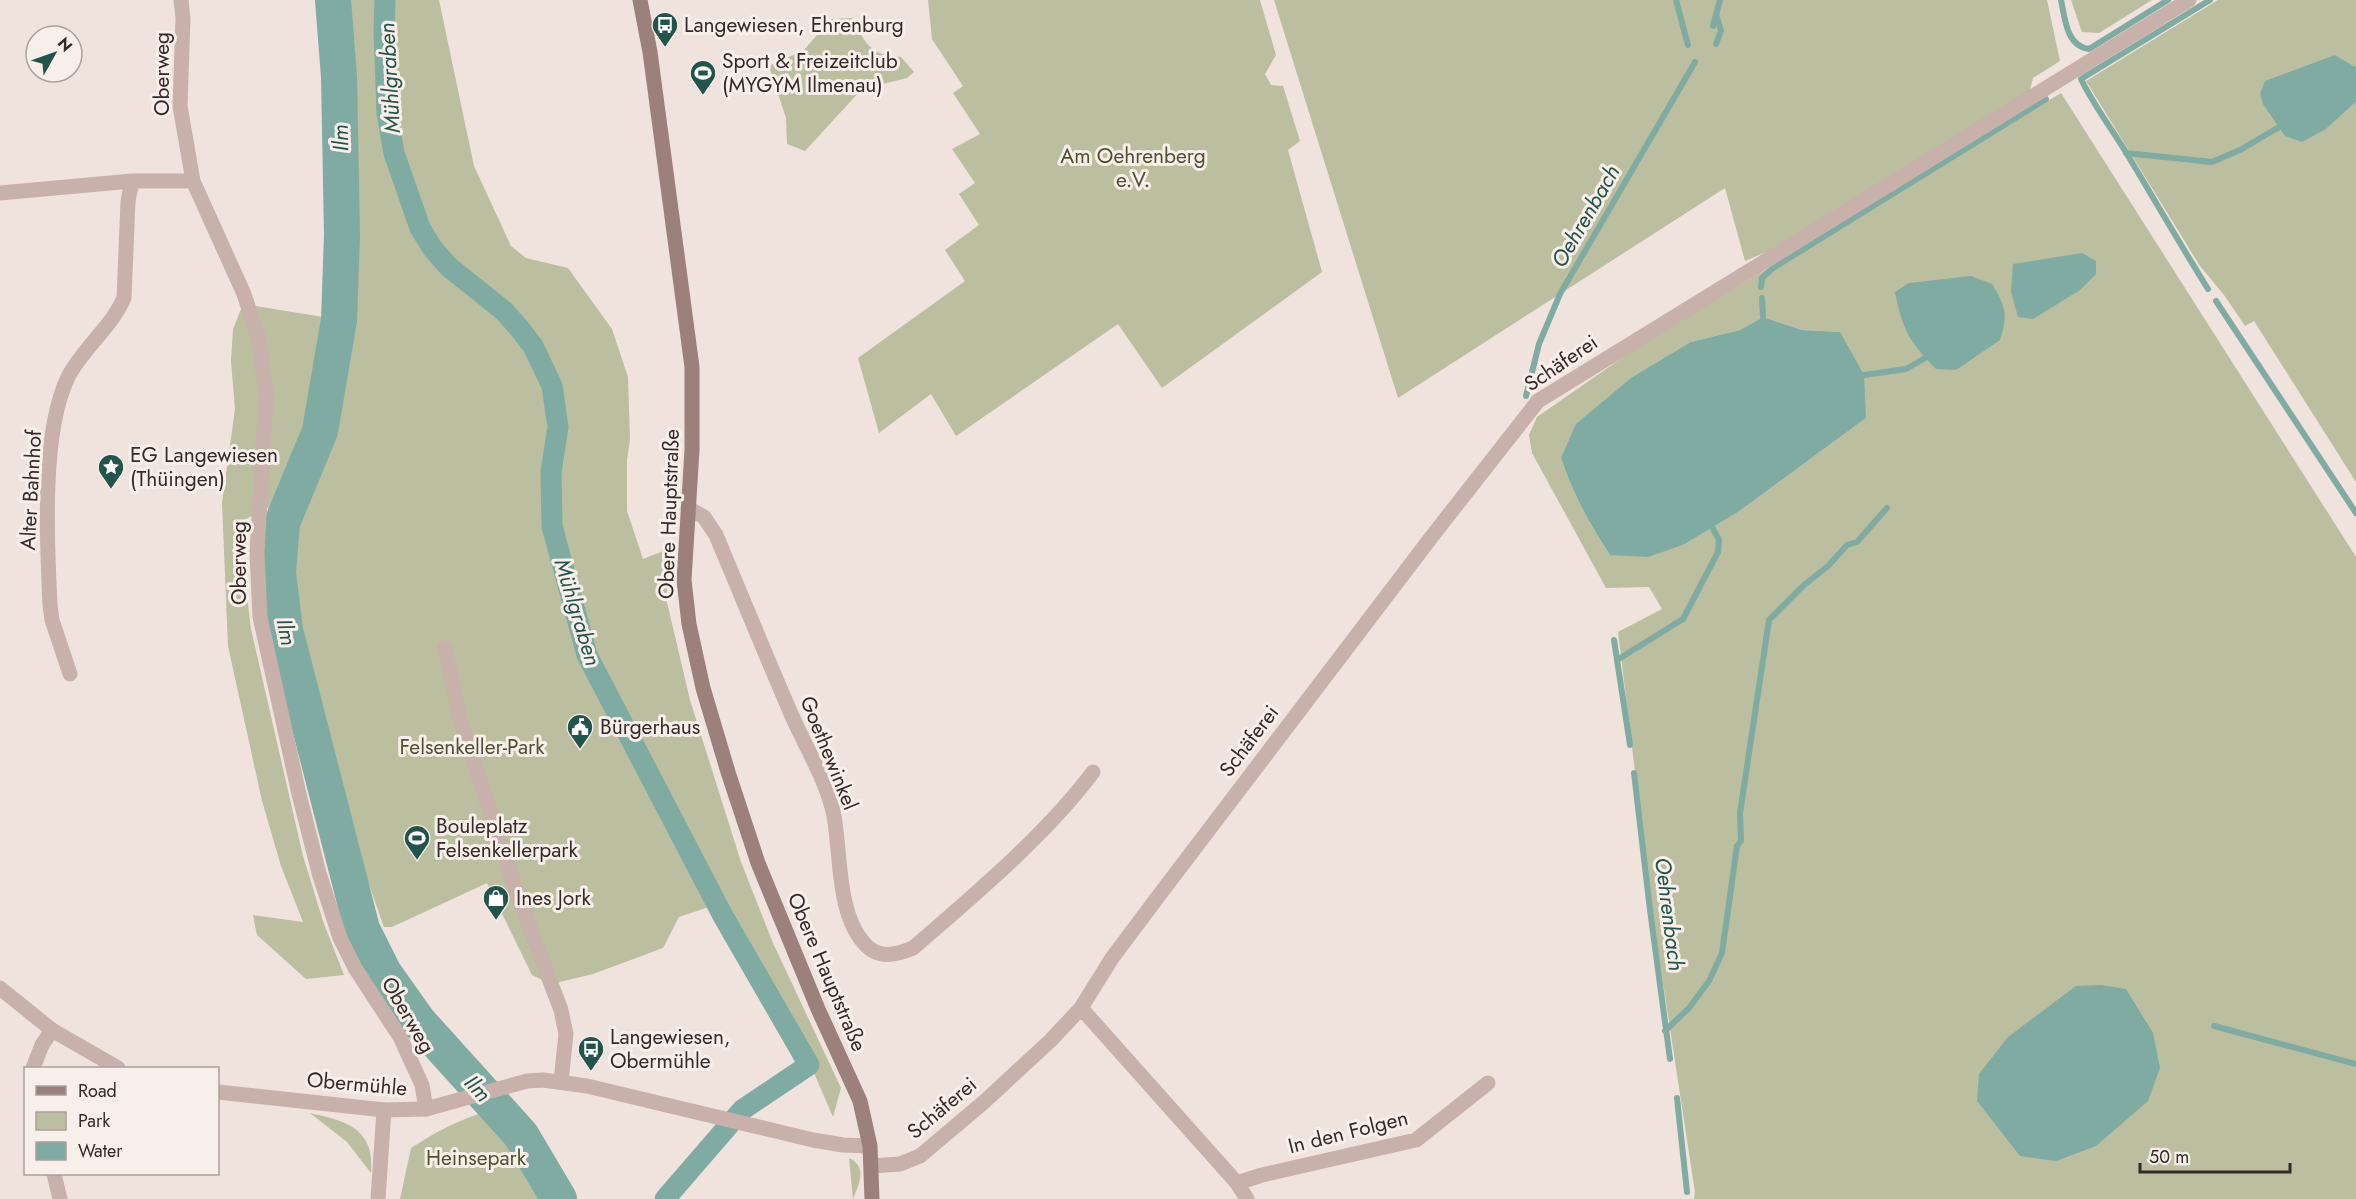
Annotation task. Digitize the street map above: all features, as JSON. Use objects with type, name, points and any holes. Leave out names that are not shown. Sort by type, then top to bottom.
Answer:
[{"type":"main road","name":"Obere Hauptstraße","points":[[640,0],[650,52],[693,367],[693,439],[687,508],[685,591],[689,624],[703,688],[755,855],[818,1010],[860,1101],[870,1146],[873,1199]]},
{"type":"street","name":"Oberweg","points":[[181,0],[183,18],[180,106],[193,182],[244,294],[259,340],[266,393],[257,554],[260,617],[299,794],[319,873],[340,938],[356,968],[400,1037],[422,1085],[426,1108]]},
{"type":"street","name":"Schäferei","points":[[872,1166],[900,1164],[920,1156],[1052,1041],[1082,1008],[1112,958],[1150,906],[1432,535],[1538,401],[2189,0]]},
{"type":"street","points":[[0,193],[132,181],[193,182]]},
{"type":"street","name":"Alter Bahnhof","points":[[70,674],[52,620],[50,605],[49,478],[55,422],[69,375],[118,310],[124,298],[128,201],[132,181]]},
{"type":"street","name":"Goethewinkel","points":[[687,508],[704,517],[716,535],[820,777],[833,814],[847,912],[864,944],[880,954],[894,956],[913,948],[1045,826],[1075,796],[1093,772]]},
{"type":"street","points":[[446,648],[460,720],[515,889],[561,1010],[566,1034],[561,1081]]},
{"type":"street","points":[[0,988],[52,1030],[116,1067]]},
{"type":"street","points":[[1082,1008],[1237,1183],[1247,1199]]},
{"type":"street","points":[[33,1067],[42,1045],[52,1030]]},
{"type":"street","name":"Obermühle","points":[[219,1092],[384,1110],[426,1108],[516,1084],[543,1080],[561,1081],[813,1140],[843,1145],[870,1146]]},
{"type":"street","name":"In den Folgen","points":[[1237,1183],[1262,1175],[1416,1140],[1488,1083]]},
{"type":"street","points":[[378,1199],[384,1110]]},
{"type":"street","points":[[54,1175],[60,1199]]},
{"type":"green space","name":"Felsenkeller-Park","points":[[345,0],[439,0],[474,166],[511,246],[526,258],[568,268],[612,329],[628,377],[630,439],[627,460],[627,511],[643,559],[674,547],[666,598],[690,700],[741,862],[773,943],[841,1088],[833,1117],[796,1031],[786,1032],[709,907],[679,917],[663,948],[593,974],[551,984],[532,975],[487,883],[392,927],[384,927],[355,845],[337,768],[296,630],[274,505],[238,523],[251,629],[303,856],[323,921],[344,975],[306,979],[257,935],[253,915],[303,922],[281,866],[262,801],[228,646],[222,503],[235,409],[231,361],[233,329],[243,304],[329,318],[346,110]]},
{"type":"green space","name":"Am Oehrenberg e.V.","points":[[928,0],[1260,0],[1276,55],[1265,74],[1271,85],[1283,86],[1300,141],[1288,150],[1322,272],[1162,388],[1118,324],[956,436],[931,394],[879,433],[858,358],[965,281],[945,250],[979,225],[959,194],[975,183],[952,149],[980,134],[953,93],[963,86],[932,39]]},
{"type":"green space","points":[[1274,0],[2047,0],[2060,61],[2033,78],[2030,90],[1785,244],[1745,261],[1725,188],[1398,398]]},
{"type":"green space","points":[[2071,0],[2152,0],[2099,33],[2082,32]]},
{"type":"green space","points":[[2218,0],[2356,0],[2356,67],[2335,55],[2326,129],[2356,102],[2356,482],[2254,321],[2245,326],[2224,295],[2200,266],[2086,81]]},
{"type":"green space","points":[[852,18],[865,41],[875,51],[901,57],[914,72],[907,78],[862,89],[805,151],[787,144],[786,118],[769,66],[804,50],[831,19]]},
{"type":"green space","points":[[2061,93],[2356,557],[2356,1199],[1694,1199],[1695,1192],[1652,911],[1618,632],[1662,609],[1649,587],[1606,588],[1532,453],[1529,435],[1537,417],[1642,344]],"holes":[[[1763,317],[1802,330],[1840,332],[1866,418],[1738,512],[1685,544],[1610,555],[1582,508],[1561,458],[1691,342],[1740,330]]]},
{"type":"green space","name":"Heinsepark","points":[[488,1111],[519,1144],[551,1199],[400,1199],[411,1148],[448,1127]]},
{"type":"green space","points":[[310,1113],[335,1119],[355,1129],[363,1136],[371,1158],[371,1173],[347,1142]]},
{"type":"green space","points":[[849,1158],[855,1162],[860,1171],[853,1199]]},
{"type":"water","points":[[2335,55],[2356,67],[2356,102],[2326,129],[2302,142],[2285,136],[2263,104],[2260,94],[2265,81]]},
{"type":"water","points":[[2082,253],[2096,261],[2096,274],[2080,290],[2033,319],[2018,317],[2011,292],[2013,264]]},
{"type":"water","points":[[1971,276],[1992,284],[2003,305],[2005,317],[2000,340],[1956,370],[1936,369],[1908,335],[1895,292],[1909,283]]},
{"type":"water","points":[[1763,317],[1802,330],[1840,332],[1864,375],[1866,418],[1738,512],[1685,544],[1648,557],[1610,555],[1582,508],[1561,458],[1576,424],[1631,378],[1691,342],[1740,330]]},
{"type":"water","points":[[2101,985],[2126,989],[2153,1033],[2160,1068],[2148,1101],[2096,1146],[2056,1161],[2020,1156],[1977,1101],[1979,1074],[2008,1037],[2076,986]]},
{"type":"waterway","name":"Ilm","points":[[333,0],[339,77],[342,235],[339,320],[320,431],[282,523],[278,573],[285,630],[362,929],[384,973],[418,1021],[521,1135],[559,1199]]},
{"type":"waterway","name":"Mühlgraben","points":[[385,0],[387,113],[394,153],[420,228],[433,249],[449,267],[504,311],[519,328],[533,346],[552,386],[558,427],[551,472],[552,526],[587,655],[723,916],[809,1065],[742,1110],[665,1199]]},
{"type":"waterway","points":[[1676,0],[1688,45]]},
{"type":"waterway","name":"Oehrenbach","points":[[1713,26],[1720,0]]},
{"type":"waterway","points":[[2061,0],[2071,37],[2075,43],[2089,49],[2168,0]]},
{"type":"waterway","points":[[2208,289],[2081,79],[2210,0]]},
{"type":"waterway","points":[[1716,14],[1721,31],[1716,44]]},
{"type":"waterway","name":"Oehrenbach","points":[[1526,396],[1539,344],[1560,294],[1695,62]]},
{"type":"waterway","points":[[1761,287],[1762,278],[1773,268],[2046,99]]},
{"type":"waterway","points":[[2126,153],[2212,162],[2242,149],[2279,127]]},
{"type":"waterway","points":[[1762,298],[1763,317]]},
{"type":"waterway","points":[[2216,301],[2356,513]]},
{"type":"waterway","points":[[1864,375],[1906,369],[1925,358]]},
{"type":"waterway","points":[[1665,1031],[1689,1008],[1709,981],[1722,953],[1737,846],[1741,841],[1740,813],[1769,620],[1804,585],[1828,566],[1847,545],[1857,542],[1887,508]]},
{"type":"waterway","points":[[1617,660],[1683,619],[1718,552],[1719,540],[1712,527]]},
{"type":"waterway","name":"Oehrenbach","points":[[1614,640],[1630,745]]},
{"type":"waterway","name":"Oehrenbach","points":[[1634,773],[1670,1059]]},
{"type":"waterway","points":[[2214,1026],[2356,1064]]},
{"type":"waterway","name":"Oehrenbach","points":[[1677,1098],[1687,1192]]},
{"type":"place","name":"Langewiesen, Ehrenburg","points":[[665,48]]},
{"type":"place","name":"Sport & Freizeitclub (MYGYM Ilmenau)","points":[[703,96]]},
{"type":"place","name":"EG Langewiesen (Thüingen)","points":[[111,490]]},
{"type":"place","name":"Bürgerhaus","points":[[580,750]]},
{"type":"place","name":"Bouleplatz Felsenkellerpark","points":[[417,861]]},
{"type":"place","name":"Ines Jork","points":[[496,921]]},
{"type":"place","name":"Langewiesen, Obermühle","points":[[591,1072]]}]
